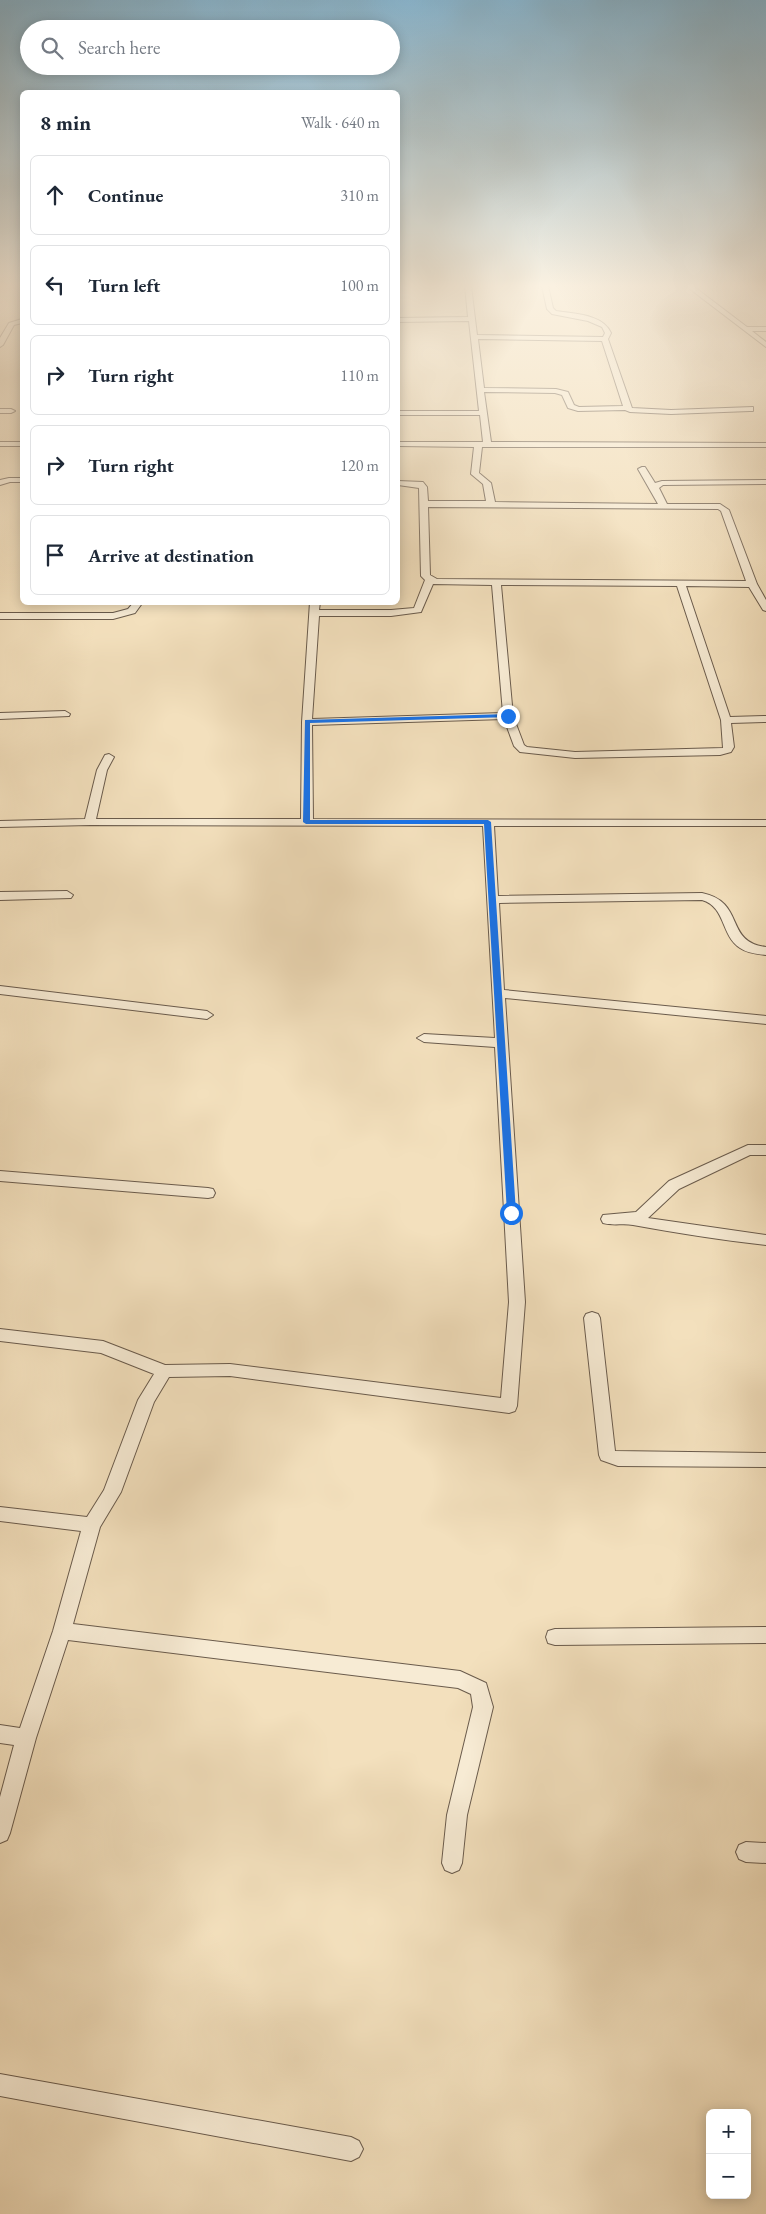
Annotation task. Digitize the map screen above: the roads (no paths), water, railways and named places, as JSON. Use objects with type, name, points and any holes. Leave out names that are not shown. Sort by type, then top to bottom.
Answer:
[{"type":"street","points":[[621,389],[627,408]]},
{"type":"street","points":[[491,504],[487,482],[475,474],[482,444],[481,390],[556,391],[566,394],[574,408],[627,408],[630,410],[671,412],[750,409]]},
{"type":"street","points":[[0,411],[11,411]]},
{"type":"street","points":[[400,412],[482,413]]},
{"type":"street","points":[[0,444],[20,444]]},
{"type":"street","points":[[400,444],[766,444]]},
{"type":"street","points":[[642,469],[663,505]]},
{"type":"street","points":[[0,483],[9,480],[20,480]]},
{"type":"street","points":[[654,487],[662,483],[766,482]]},
{"type":"street","points":[[400,483],[420,484],[423,487],[424,557],[426,576],[430,580],[437,582],[496,584],[752,584]]},
{"type":"street","points":[[423,504],[714,506],[725,510],[752,584],[766,608]]},
{"type":"street","points":[[314,613],[391,613],[418,610],[430,580]]},
{"type":"street","points":[[496,584],[508,716],[519,746],[524,750],[575,755],[720,752],[729,747],[726,720],[681,584]]},
{"type":"street","points":[[0,616],[113,616],[127,614],[136,610],[138,605]]},
{"type":"street","points":[[306,822],[307,722],[315,605]]},
{"type":"street","points":[[0,716],[65,714]]},
{"type":"street","points":[[307,722],[508,716]]},
{"type":"street","points":[[726,720],[766,718]]},
{"type":"street","points":[[90,822],[102,770],[108,756]]},
{"type":"street","points":[[0,824],[90,822],[766,823]]},
{"type":"street","points":[[0,1336],[103,1347],[164,1371],[230,1370],[509,1406],[516,1302],[488,822]]},
{"type":"street","points":[[0,896],[68,895]]},
{"type":"street","points":[[492,900],[590,896],[696,896],[710,898],[720,905],[739,943],[747,948],[766,951]]},
{"type":"street","points":[[0,990],[207,1015]]},
{"type":"street","points":[[499,993],[766,1020]]},
{"type":"street","points":[[424,1038],[501,1044]]},
{"type":"street","points":[[631,1219],[640,1216],[674,1185],[748,1150],[766,1150]]},
{"type":"street","points":[[0,1176],[208,1193]]},
{"type":"street","points":[[608,1219],[631,1219],[660,1226],[766,1240]]},
{"type":"street","points":[[592,1318],[607,1455],[618,1460],[766,1460]]},
{"type":"street","points":[[0,1833],[26,1738],[62,1630],[92,1525],[112,1492],[146,1400],[164,1371]]},
{"type":"street","points":[[0,1514],[92,1525]]},
{"type":"street","points":[[62,1630],[460,1680],[479,1689],[483,1708],[457,1815],[452,1863]]},
{"type":"street","points":[[555,1637],[766,1635]]},
{"type":"street","points":[[0,1734],[26,1738]]},
{"type":"street","points":[[0,2084],[351,2149]]}]
